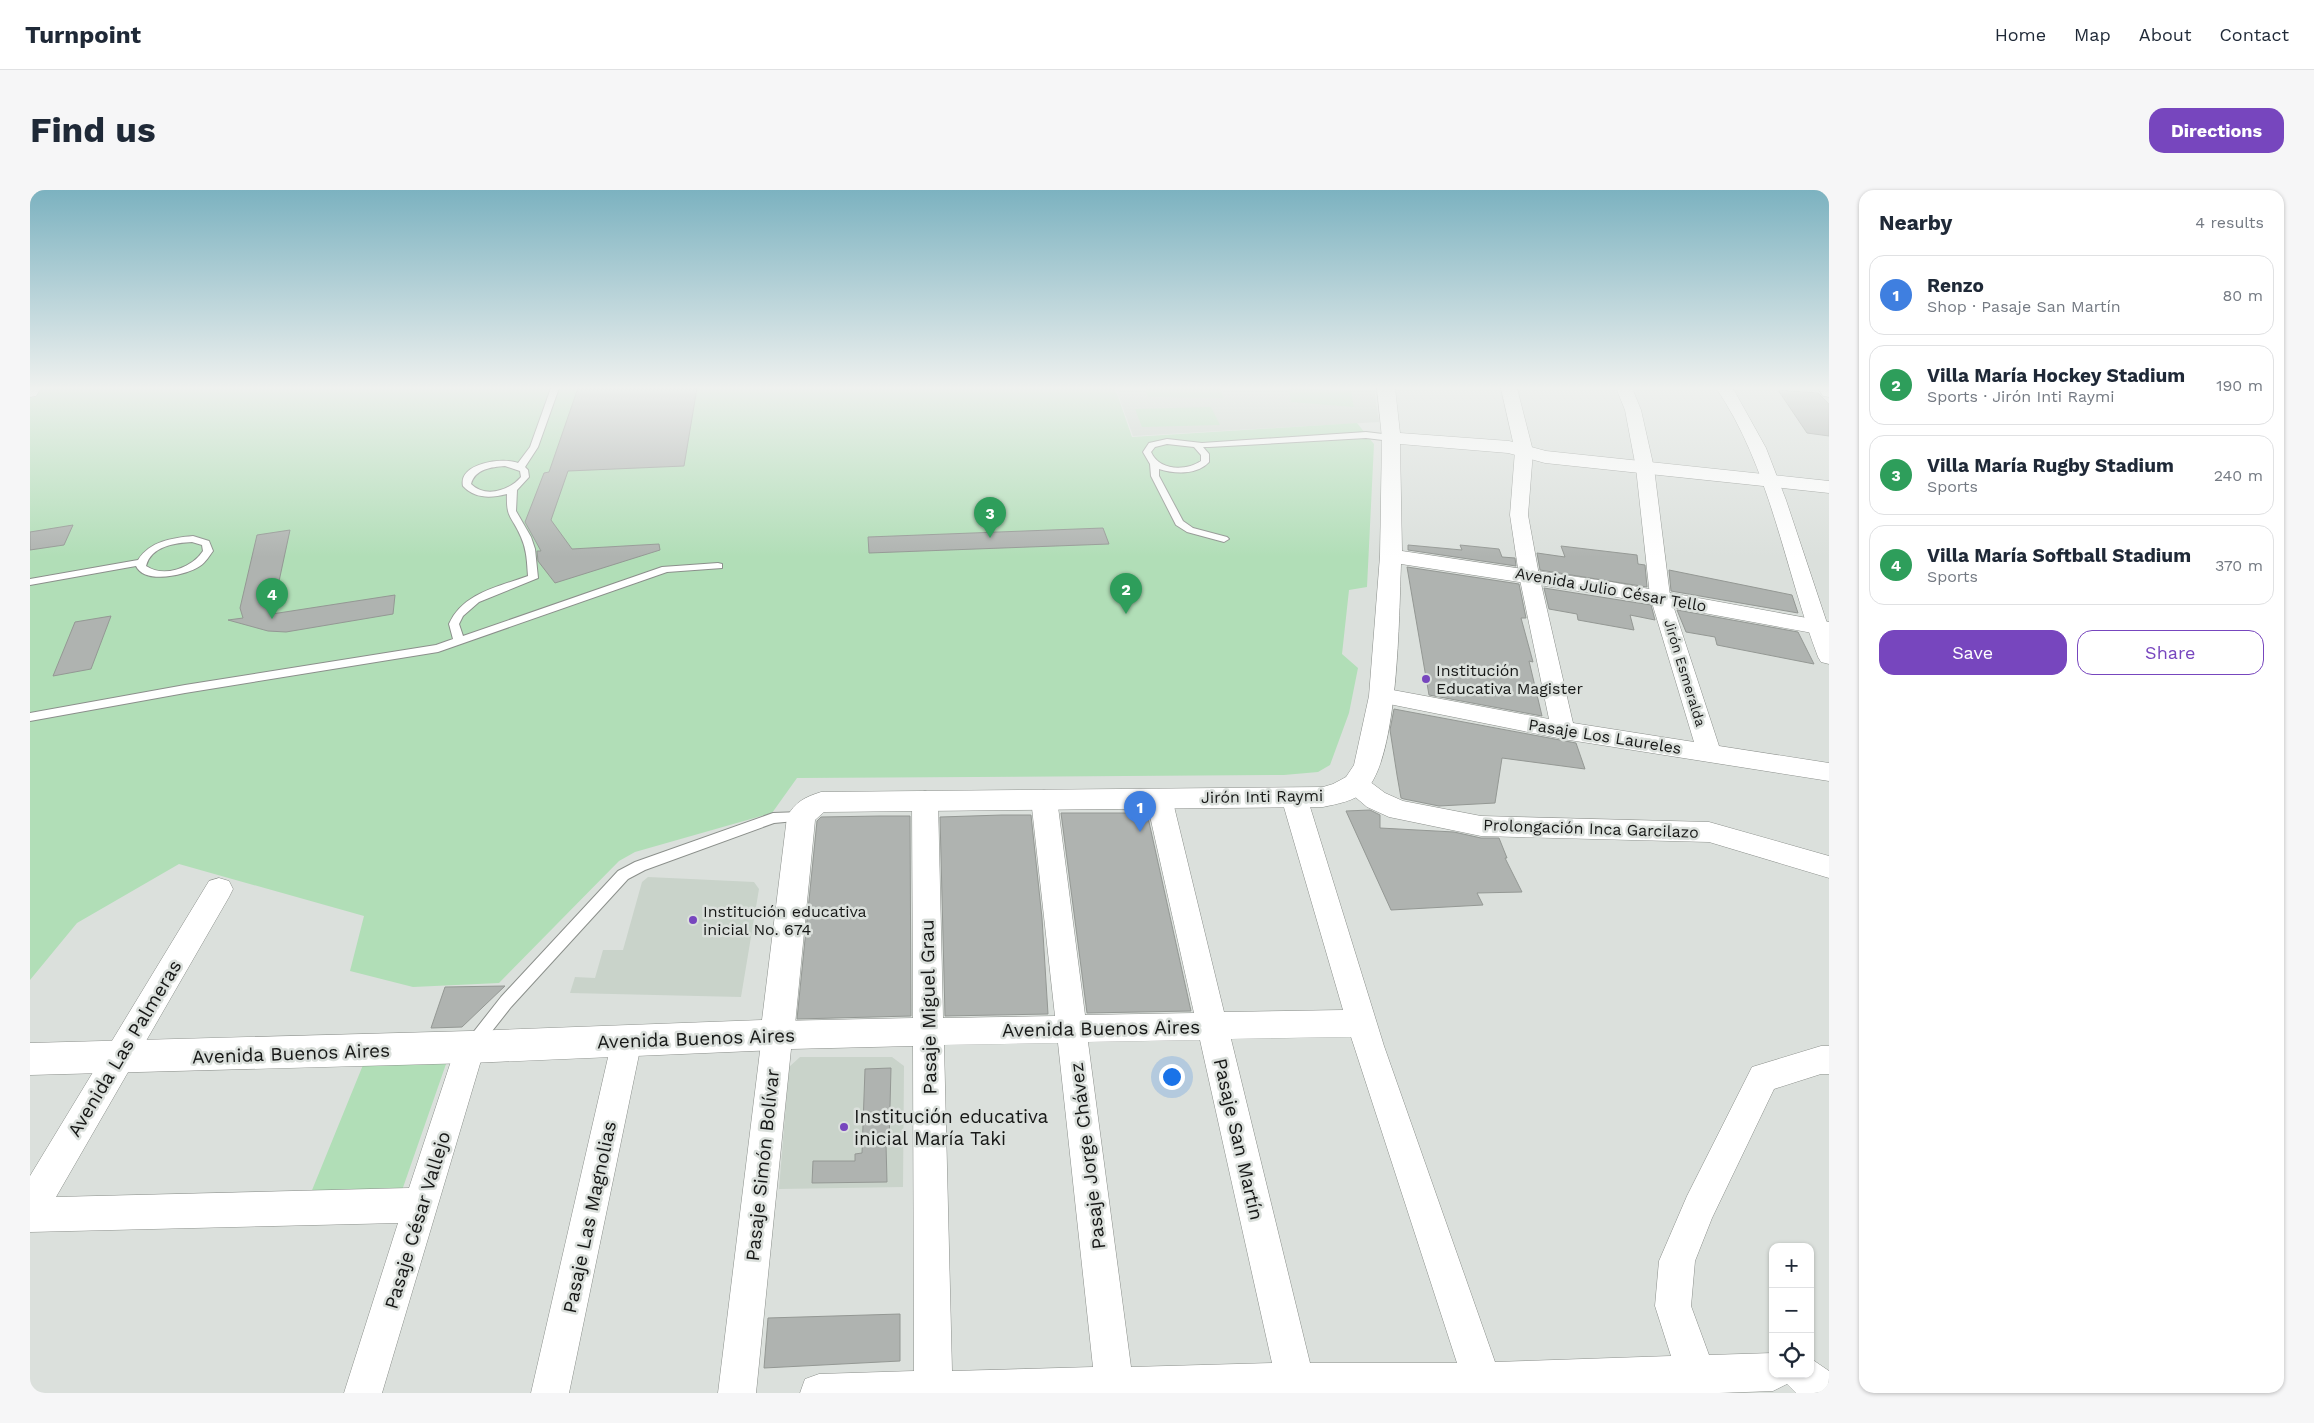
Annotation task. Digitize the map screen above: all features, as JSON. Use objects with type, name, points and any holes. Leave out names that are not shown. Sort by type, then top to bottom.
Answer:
[{"type":"street","points":[[1356,784],[1367,764],[1382,696],[1391,556],[1392,444]]},
{"type":"street","points":[[1472,444],[1509,447],[1545,457],[1829,487]]},
{"type":"street","points":[[1522,444],[1524,452],[1519,515],[1529,575],[1563,731]]},
{"type":"street","name":"Jirón Esmeralda","points":[[1640,444],[1645,468],[1660,596],[1709,752]]},
{"type":"street","points":[[1755,444],[1771,481],[1823,628],[1829,657]]},
{"type":"street","name":"Avenida Julio César Tello","points":[[1391,556],[1529,575],[1660,596],[1823,628]]},
{"type":"street","name":"Pasaje Los Laureles","points":[[1382,696],[1563,731],[1829,772]]},
{"type":"street","name":"Jirón Inti Raymi","points":[[801,817],[810,807],[820,802],[1322,797],[1340,793],[1356,784]]},
{"type":"street","name":"Prolongación Inca Garcilazo","points":[[1356,784],[1376,800],[1398,810],[1481,826],[1536,829],[1709,832],[1829,868]]},
{"type":"street","points":[[1294,797],[1362,1023],[1484,1387]]},
{"type":"street","name":"Pasaje San Martín","points":[[1159,798],[1297,1388]]},
{"type":"street","name":"Pasaje Jorge Chávez","points":[[1044,799],[1115,1390]]},
{"type":"street","name":"Pasaje Miguel Grau","points":[[926,800],[933,1392]]},
{"type":"street","name":"Pasaje Simón Bolívar","points":[[737,1393],[801,817]]},
{"type":"street","name":"Avenida Las Palmeras","points":[[30,1208],[219,889]]},
{"type":"street","name":"Avenida Buenos Aires","points":[[30,1059],[470,1047],[777,1035],[1362,1023]]},
{"type":"street","name":"Pasaje Las Magnolias","points":[[550,1393],[627,1040]]},
{"type":"street","name":"Pasaje César Vallejo","points":[[363,1393],[470,1047]]},
{"type":"street","points":[[1696,1374],[1673,1306],[1677,1261],[1699,1208],[1763,1077],[1821,1060],[1829,1060]]},
{"type":"street","points":[[30,1215],[422,1205]]},
{"type":"street","points":[[819,1393],[1656,1384],[1696,1374],[1769,1372]]},
{"type":"lane","points":[[520,466],[535,444]]},
{"type":"lane","points":[[1155,444],[1147,452],[1148,456],[1154,463],[1175,470],[1196,468],[1202,465],[1206,458],[1202,450],[1190,444]]},
{"type":"lane","points":[[1198,447],[1208,444]]},
{"type":"lane","points":[[505,463],[520,466],[524,470],[525,477],[512,489],[483,494],[469,489],[466,484],[471,474],[486,466],[505,463]]},
{"type":"lane","points":[[1154,463],[1154,476],[1179,523],[1190,530],[1224,539]]},
{"type":"lane","points":[[459,641],[454,624],[459,613],[465,607],[482,597],[533,578],[530,549],[526,537],[511,512],[512,489]]},
{"type":"lane","points":[[30,582],[142,562],[150,552],[176,541],[193,539],[206,543],[208,546],[208,551],[201,561],[175,572],[149,573],[144,570],[142,562]]},
{"type":"lane","points":[[30,717],[185,689],[438,648],[666,569],[718,566]]},
{"type":"lane","points":[[470,1047],[506,1002],[624,875],[640,866],[773,818],[801,817]]},
{"type":"shaded area","name":"Institución educativa inicial No. 674","points":[[648,877],[754,882],[759,889],[741,997],[570,993],[575,977],[595,978],[603,950],[623,950],[642,882]]},
{"type":"shaded area","name":"Institución educativa inicial María Taki","points":[[800,1057],[892,1057],[904,1066],[903,1187],[779,1189],[789,1067]]},
{"type":"green space","points":[[30,444],[1374,444],[1367,587],[1349,590],[1342,654],[1358,668],[1349,713],[1330,765],[1318,772],[1284,775],[797,778],[772,813],[635,852],[619,861],[499,983],[413,987],[350,971],[364,916],[179,864],[77,923],[30,980]]},
{"type":"green space","points":[[446,1064],[399,1199],[308,1200],[363,1065]]},
{"type":"building","points":[[559,444],[688,444],[684,466],[568,471],[551,520],[572,549],[659,544],[660,550],[555,583],[538,561],[537,551],[541,551],[525,522],[544,473],[549,472]]},
{"type":"building","points":[[73,525],[64,545],[30,550],[30,532]]},
{"type":"building","points":[[1103,528],[1109,544],[869,553],[868,537]]},
{"type":"building","points":[[290,530],[272,614],[395,595],[393,614],[286,632],[268,631],[228,620],[243,618],[240,608],[257,535]]},
{"type":"building","points":[[1408,545],[1462,550],[1460,545],[1499,549],[1502,557],[1515,558],[1516,566],[1408,550]]},
{"type":"building","points":[[1561,546],[1637,555],[1638,564],[1645,565],[1647,587],[1540,570],[1537,553],[1565,557]]},
{"type":"building","points":[[1407,567],[1519,584],[1526,618],[1521,618],[1533,662],[1529,661],[1542,716],[1429,695]]},
{"type":"building","points":[[1669,570],[1792,595],[1798,613],[1671,591]]},
{"type":"building","points":[[1544,588],[1651,605],[1655,620],[1630,615],[1634,630],[1578,620],[1577,614],[1549,609]]},
{"type":"building","points":[[1677,610],[1798,632],[1814,664],[1717,645],[1715,637],[1686,632]]},
{"type":"building","points":[[111,616],[91,669],[53,676],[75,622]]},
{"type":"building","points":[[1394,709],[1576,743],[1585,769],[1502,758],[1495,803],[1439,806],[1404,799],[1401,798],[1390,730]]},
{"type":"building","points":[[1370,810],[1380,815],[1380,828],[1454,832],[1481,838],[1499,838],[1507,858],[1505,858],[1522,892],[1477,893],[1483,905],[1391,910],[1346,811]]},
{"type":"building","points":[[1061,813],[1147,813],[1191,1011],[1087,1013]]},
{"type":"building","points":[[1031,815],[1042,918],[1048,1014],[945,1016],[940,817]]},
{"type":"building","points":[[910,816],[911,1016],[797,1019],[817,821],[821,817]]},
{"type":"building","points":[[505,986],[462,1027],[431,1028],[445,987]]},
{"type":"building","points":[[891,1068],[889,1144],[886,1144],[887,1182],[812,1183],[813,1161],[855,1161],[855,1154],[862,1153],[865,1069]]},
{"type":"building","points":[[900,1314],[900,1361],[764,1368],[768,1318]]},
{"type":"place","name":"Villa María Rugby Stadium","points":[[990,538]]},
{"type":"place","name":"Villa María Hockey Stadium","points":[[1126,614]]},
{"type":"place","name":"Villa María Softball Stadium","points":[[272,619]]},
{"type":"place","name":"Institución Educativa Magister","points":[[1426,679]]},
{"type":"place","name":"Renzo","points":[[1140,832]]},
{"type":"place","name":"Institución educativa inicial No. 674","points":[[693,920]]},
{"type":"place","name":"Institución educativa inicial María Taki","points":[[844,1127]]}]
